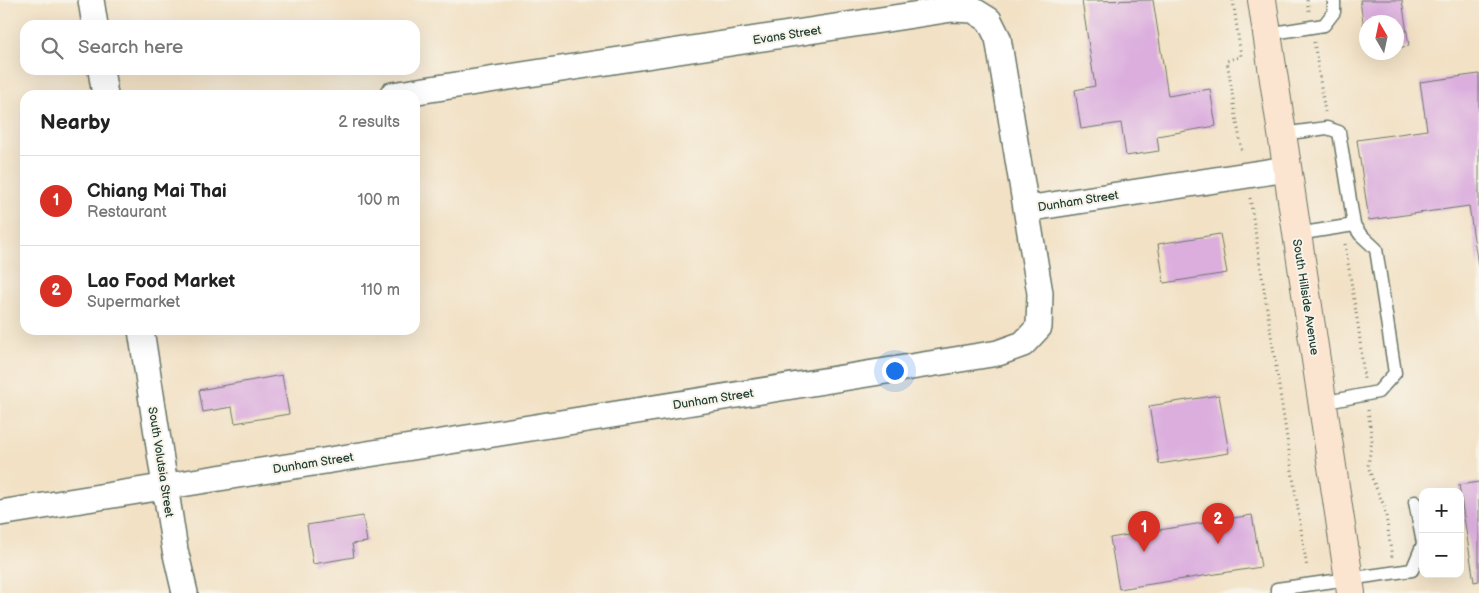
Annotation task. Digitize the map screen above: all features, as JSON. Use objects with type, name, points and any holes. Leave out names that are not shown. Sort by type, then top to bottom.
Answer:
[{"type":"main road","name":"South Hillside Avenue","points":[[1262,0],[1350,586]]},
{"type":"street","points":[[91,0],[93,20]]},
{"type":"street","name":"Evans Street","points":[[420,91],[952,9],[973,10],[989,20],[998,38],[1026,209]]},
{"type":"street","points":[[103,75],[104,90]]},
{"type":"street","name":"Dunham Street","points":[[0,513],[998,353],[1023,344],[1039,327],[1040,293],[1026,209],[1287,169]]},
{"type":"street","name":"South Volutsia Street","points":[[142,335],[174,550],[184,593]]},
{"type":"lane","points":[[1267,34],[1324,25],[1334,12],[1334,0]]},
{"type":"lane","points":[[1282,134],[1327,128],[1338,132],[1348,226]]},
{"type":"lane","points":[[1297,234],[1348,226],[1376,249],[1396,373],[1378,392],[1322,403]]},
{"type":"lane","points":[[1415,502],[1421,533]]},
{"type":"lane","points":[[1278,593],[1277,589],[1310,585],[1350,586],[1393,572],[1412,570],[1419,553]]},
{"type":"path","points":[[1233,0],[1241,56],[1227,61],[1310,585]]},
{"type":"path","points":[[1307,0],[1327,128]]},
{"type":"path","points":[[1348,226],[1372,440],[1368,466],[1372,481],[1385,508],[1393,572]]},
{"type":"building","points":[[1153,0],[1168,96],[1210,89],[1216,126],[1157,136],[1159,151],[1126,156],[1121,123],[1081,129],[1075,90],[1095,86],[1082,1]]},
{"type":"building","points":[[1360,0],[1402,0],[1409,46],[1404,47],[1404,15],[1362,15]]},
{"type":"building","points":[[1479,74],[1478,266],[1469,206],[1369,220],[1357,140],[1427,130],[1420,82]]},
{"type":"building","points":[[1220,234],[1227,273],[1164,283],[1158,244]]},
{"type":"building","points":[[282,375],[289,414],[235,423],[232,407],[203,412],[199,390]]},
{"type":"building","points":[[1219,395],[1229,453],[1159,464],[1149,406]]},
{"type":"building","points":[[1479,482],[1479,581],[1474,582],[1464,517],[1464,488],[1459,488],[1459,485]]},
{"type":"building","points":[[1252,515],[1261,567],[1119,589],[1110,538]]},
{"type":"building","points":[[363,516],[367,542],[352,544],[354,557],[313,564],[307,525]]},
{"type":"place","name":"Lao Food Market","points":[[1218,544]]},
{"type":"place","name":"Chiang Mai Thai","points":[[1144,552]]}]
